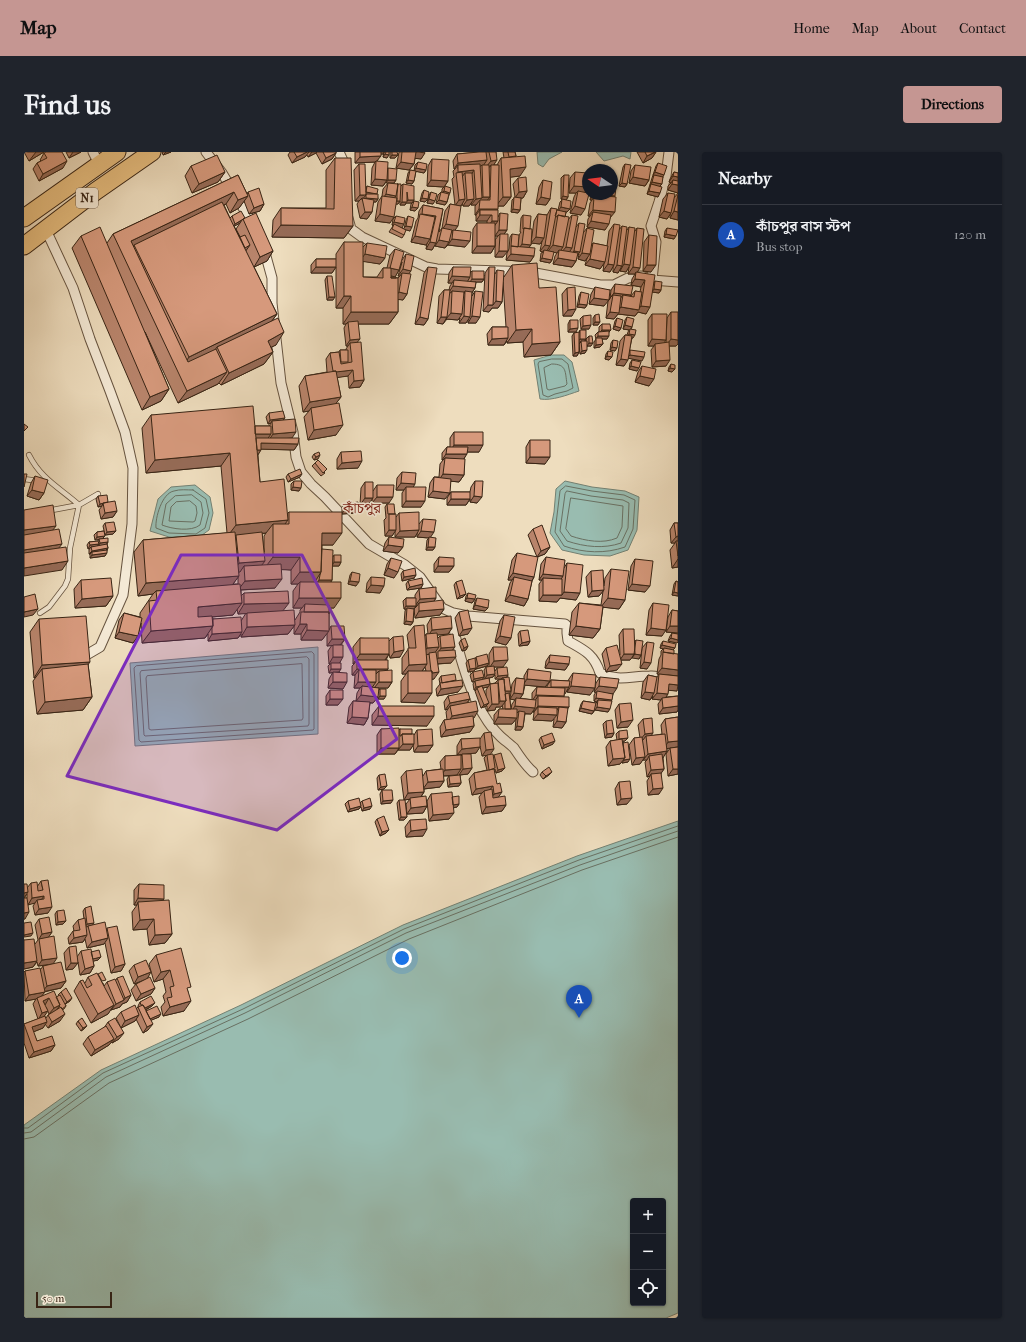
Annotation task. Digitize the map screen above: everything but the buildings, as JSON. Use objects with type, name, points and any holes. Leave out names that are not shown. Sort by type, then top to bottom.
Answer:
[{"type":"highway","name":"N1","points":[[28,212],[96,158],[117,152]]},
{"type":"highway","name":"N1","points":[[24,246],[152,152]]},
{"type":"street","points":[[206,152],[222,173],[260,237],[267,255],[272,278],[272,303],[281,383],[293,432],[296,457],[301,472],[311,484],[369,544],[405,565],[420,576],[442,608],[453,613],[468,616],[564,624],[567,626],[568,641],[585,650],[598,664],[600,673],[608,677],[621,679],[652,675],[678,681]]},
{"type":"street","points":[[338,152],[345,165],[345,178]]},
{"type":"street","points":[[652,280],[656,242],[651,226],[664,182],[669,152]]},
{"type":"street","points":[[347,206],[351,229],[362,237],[426,267],[437,269],[530,272],[607,285],[614,285],[628,278],[641,276],[652,280],[678,282]]},
{"type":"street","points":[[46,230],[73,288],[90,339],[125,432],[133,468],[132,524],[122,595],[100,647],[88,654]]},
{"type":"street","points":[[453,613],[456,641],[474,694],[484,717],[533,772]]},
{"type":"lane","points":[[29,455],[35,467],[50,483],[61,489],[79,505]]},
{"type":"lane","points":[[24,479],[50,483]]},
{"type":"lane","points":[[45,512],[79,505],[98,494]]},
{"type":"lane","points":[[40,613],[49,607],[65,586],[68,579],[70,548],[79,505]]},
{"type":"highlighted area","points":[[181,555],[302,555],[397,739],[277,830],[67,776]]},
{"type":"water","points":[[537,152],[562,152],[549,159],[543,167],[538,164]]},
{"type":"water","points":[[596,152],[631,152],[630,159],[623,156],[604,161]]},
{"type":"water","points":[[551,355],[564,355],[572,362],[579,391],[565,396],[540,399],[534,360]]},
{"type":"water","points":[[565,481],[592,487],[625,491],[639,497],[637,530],[628,550],[610,556],[584,555],[562,550],[550,533],[556,489]]},
{"type":"water","points":[[195,485],[210,497],[213,513],[209,530],[198,538],[169,537],[150,531],[158,499],[171,487]]},
{"type":"water","points":[[318,647],[318,734],[135,746],[130,663]]},
{"type":"water","points":[[678,821],[678,1313],[666,1318],[24,1318],[24,1125],[101,1070],[241,1005],[403,925],[577,856]]},
{"type":"place","name":"কাঁচপুর বাস স্টপ","points":[[579,1018]]},
{"type":"district","name":"কাঁচপুর","points":[[362,508]]}]
